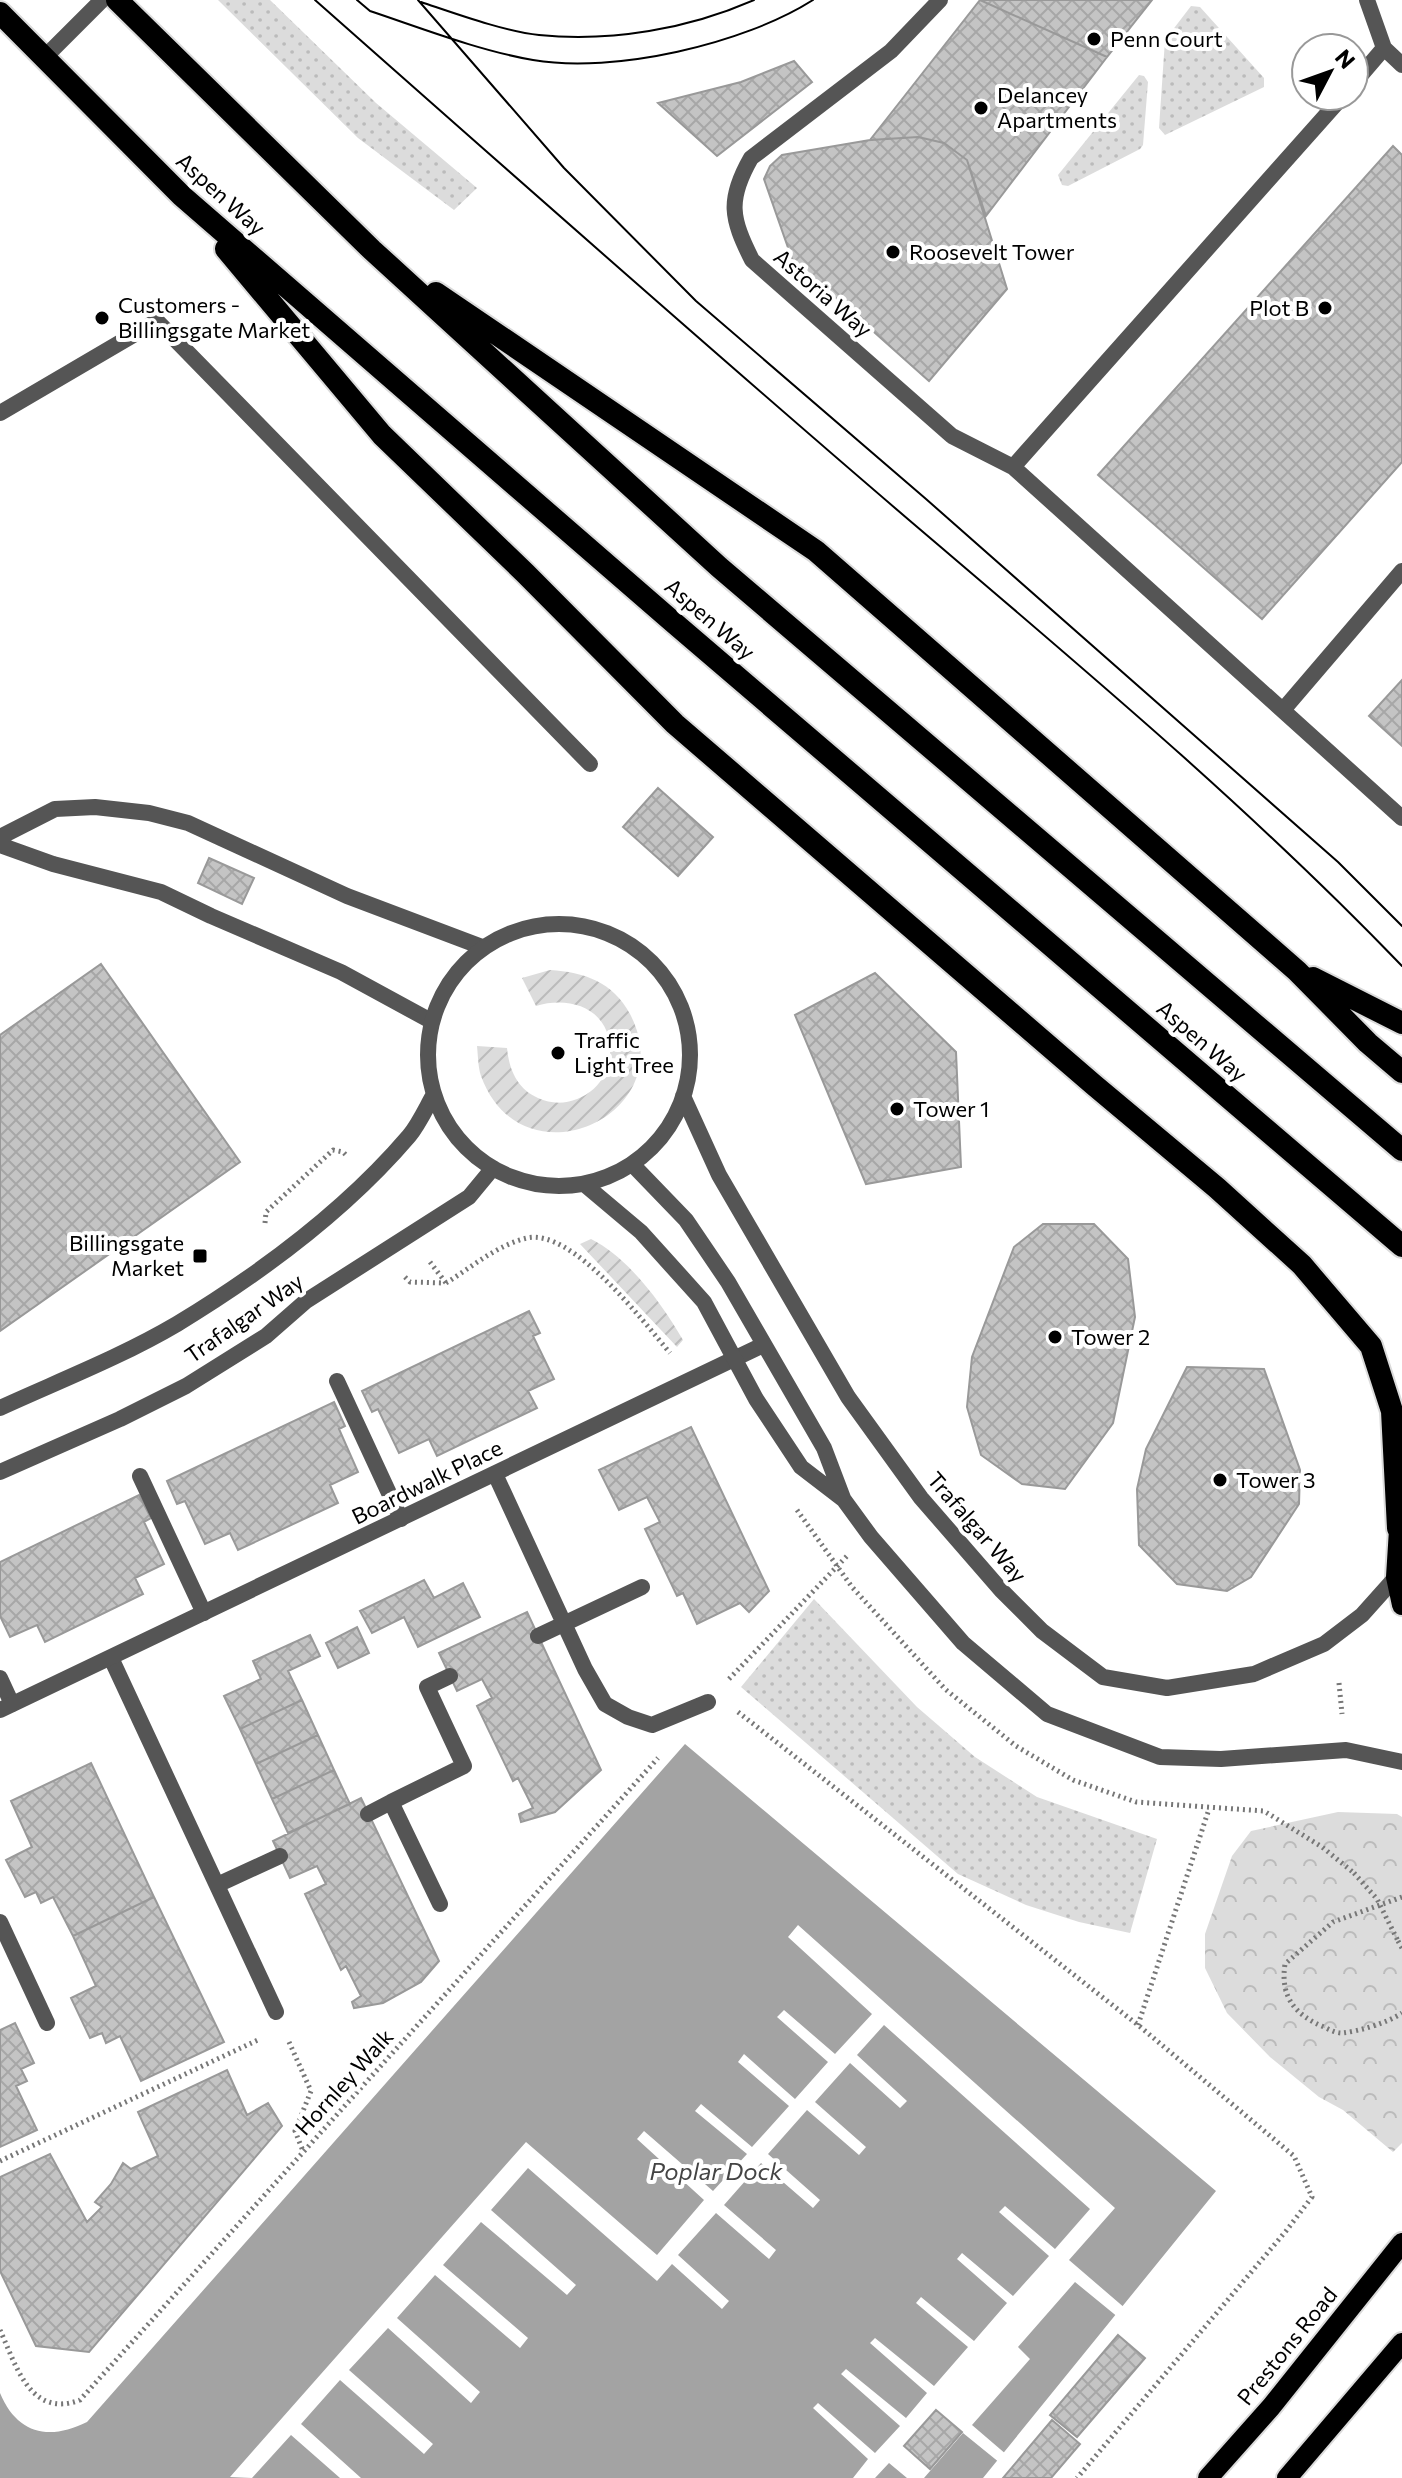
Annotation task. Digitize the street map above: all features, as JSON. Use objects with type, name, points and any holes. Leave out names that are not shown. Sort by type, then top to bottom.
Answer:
[{"type":"highway","name":"Aspen Way","points":[[117,0],[372,250],[719,567],[1402,1150]]},
{"type":"highway","name":"Aspen Way","points":[[0,13],[182,196],[661,612],[1394,1239]]},
{"type":"highway","points":[[182,196],[382,435],[675,724],[1217,1188],[1302,1265],[1371,1346],[1392,1411],[1398,1528]]},
{"type":"highway","points":[[372,250],[816,551],[1297,971],[1368,1043],[1402,1072]]},
{"type":"highway","points":[[1297,971],[1402,1023]]},
{"type":"main road","points":[[1402,1503],[1396,1577],[1402,1605]]},
{"type":"main road","name":"Prestons Road","points":[[1208,2478],[1271,2407],[1402,2243]]},
{"type":"main road","points":[[1287,2478],[1402,2343]]},
{"type":"street","points":[[44,58],[102,0]]},
{"type":"street","name":"Astoria Way","points":[[940,0],[891,51],[751,158],[739,180],[734,207],[738,231],[752,260],[952,436],[1013,467],[1402,818]]},
{"type":"street","points":[[1367,0],[1384,48],[1402,65]]},
{"type":"street","points":[[1370,64],[1384,48]]},
{"type":"street","points":[[1013,467],[1329,112]]},
{"type":"street","points":[[0,413],[157,321],[590,764]]},
{"type":"street","points":[[1283,710],[1402,571]]},
{"type":"street","points":[[0,837],[55,809],[95,807],[149,813],[188,823],[347,896],[482,947]]},
{"type":"street","points":[[0,845],[53,864],[161,892],[341,972],[431,1021]]},
{"type":"street","points":[[564,923],[606,932],[635,947],[659,970],[677,998],[688,1030],[690,1064],[683,1096],[672,1123],[654,1146],[609,1177],[561,1186],[514,1179],[493,1168],[456,1137],[434,1094],[427,1058],[431,1021],[450,980],[482,947],[511,932],[542,924],[564,923]]},
{"type":"street","name":"Trafalgar Way","points":[[0,1408],[175,1325],[277,1257],[380,1167],[411,1134],[434,1094]]},
{"type":"street","name":"Trafalgar Way","points":[[683,1096],[719,1175],[816,1343],[848,1397],[921,1498],[1001,1590],[1042,1631],[1103,1677],[1167,1688],[1254,1674],[1324,1644],[1362,1615],[1396,1577]]},
{"type":"street","points":[[632,1164],[686,1220],[728,1282],[824,1448],[844,1500],[871,1537],[963,1643],[1047,1714],[1160,1757],[1221,1759],[1346,1750],[1402,1762]]},
{"type":"street","name":"Trafalgar Way","points":[[0,1472],[186,1386],[266,1336],[306,1301],[469,1197],[493,1168]]},
{"type":"street","points":[[584,1184],[641,1232],[704,1302],[756,1399],[801,1467],[844,1500]]},
{"type":"street","name":"Boardwalk Place","points":[[6,1707],[763,1345]]},
{"type":"street","points":[[337,1381],[401,1519]]},
{"type":"street","points":[[495,1474],[605,1704],[628,1717],[652,1725],[711,1698]]},
{"type":"street","points":[[140,1476],[204,1613]]},
{"type":"street","points":[[538,1636],[642,1587]]},
{"type":"street","points":[[111,1658],[276,2012]]},
{"type":"street","points":[[368,1814],[464,1766],[427,1687],[450,1676]]},
{"type":"street","points":[[0,1678],[6,1707]]},
{"type":"street","points":[[391,1802],[440,1904]]},
{"type":"street","points":[[217,1885],[280,1856]]},
{"type":"street","points":[[0,1922],[47,2023]]},
{"type":"path","points":[[265,1224],[266,1212],[333,1150],[343,1152]]},
{"type":"path","points":[[438,1272],[446,1283],[506,1245],[529,1237],[555,1241],[602,1276],[675,1359]]},
{"type":"path","points":[[837,1564],[711,1698],[1138,2025],[1294,2156],[1312,2197],[1077,2478]]},
{"type":"path","points":[[1339,1683],[1342,1714]]},
{"type":"path","name":"Hornley Walk","points":[[0,2330],[26,2386],[46,2403],[66,2405],[80,2400],[665,1750]]},
{"type":"path","points":[[1140,1803],[1264,1811],[1322,1847],[1354,1873],[1377,1899],[1400,1945]]},
{"type":"path","points":[[1138,2025],[1209,1809]]},
{"type":"path","points":[[1402,1897],[1333,1922],[1285,1964],[1282,1982],[1303,2019],[1339,2033],[1393,2019],[1402,2013]]},
{"type":"path","points":[[276,2012],[311,2091],[295,2131],[303,2151]]},
{"type":"path","points":[[0,2161],[282,2028]]},
{"type":"green space","points":[[218,0],[270,0],[376,103],[477,188],[454,210],[358,138]]},
{"type":"green space","points":[[1191,6],[1200,7],[1264,78],[1264,87],[1165,135],[1159,128],[1165,40]]},
{"type":"green space","points":[[1139,75],[1148,82],[1143,145],[1068,186],[1062,185],[1058,175]]},
{"type":"green space","points":[[550,970],[586,976],[615,994],[630,1014],[640,1050],[635,1082],[617,1108],[591,1125],[560,1132],[529,1128],[501,1110],[481,1076],[477,1046],[507,1048],[515,1078],[538,1098],[562,1103],[595,1088],[608,1067],[609,1039],[604,1026],[587,1009],[563,1003],[536,1006],[522,978]]},
{"type":"green space","points":[[591,1239],[618,1257],[655,1297],[683,1340],[677,1347],[580,1244]]},
{"type":"green space","points":[[814,1599],[917,1707],[975,1757],[1037,1797],[1157,1839],[1130,1933],[1079,1922],[1026,1905],[958,1874],[741,1687]]},
{"type":"green space","points":[[1338,1812],[1397,1814],[1402,1817],[1402,2143],[1393,2152],[1343,2110],[1319,2097],[1270,2057],[1227,2013],[1205,1968],[1205,1934],[1232,1856],[1251,1831]]},
{"type":"water","name":"Poplar Dock","points":[[685,1744],[1216,2191],[983,2478],[0,2478],[0,2393],[15,2418],[36,2430],[60,2431],[87,2422]]},
{"type":"pier","points":[[798,1925],[1115,2208],[1069,2260],[1126,2309],[1119,2318],[1075,2282],[1018,2347],[1030,2359],[972,2425],[1007,2455],[1000,2463],[963,2433],[924,2478],[907,2478],[889,2463],[875,2478],[853,2478],[868,2459],[813,2408],[818,2403],[875,2453],[900,2426],[841,2374],[846,2369],[906,2418],[927,2393],[870,2343],[875,2338],[934,2386],[968,2347],[916,2303],[921,2297],[974,2341],[1007,2303],[957,2259],[962,2253],[1013,2296],[1049,2256],[999,2212],[1005,2206],[1055,2249],[1090,2209],[884,2025],[857,2055],[907,2101],[900,2108],[850,2063],[815,2102],[866,2147],[859,2155],[807,2110],[768,2154],[820,2200],[813,2208],[761,2163],[724,2205],[776,2250],[769,2259],[716,2213],[678,2255],[729,2301],[722,2309],[672,2264],[657,2281],[528,2168],[491,2210],[576,2285],[567,2295],[481,2222],[443,2265],[528,2338],[520,2348],[435,2275],[397,2318],[480,2392],[471,2403],[388,2328],[349,2370],[433,2444],[424,2454],[340,2380],[301,2424],[361,2478],[340,2478],[291,2435],[252,2478],[230,2477],[526,2142],[657,2255],[704,2200],[637,2139],[644,2131],[713,2191],[747,2154],[695,2111],[701,2104],[752,2147],[789,2106],[738,2062],[744,2054],[795,2099],[828,2062],[777,2017],[784,2010],[835,2054],[872,2014],[788,1937]]},
{"type":"building","name":"Penn Court","points":[[980,0],[1152,0],[1107,57]]},
{"type":"building","name":"Delancey Apartments","points":[[980,0],[1107,57],[986,216],[967,160],[944,143],[918,137],[870,140]]},
{"type":"building","points":[[794,61],[812,82],[717,156],[658,103],[741,82]]},
{"type":"building","name":"Roosevelt Tower","points":[[918,137],[944,143],[967,160],[1007,289],[929,381],[792,259],[764,179],[770,166],[782,155],[870,140]]},
{"type":"building","name":"Plot B","points":[[1393,146],[1402,155],[1402,462],[1262,619],[1098,475]]},
{"type":"building","points":[[1402,680],[1402,746],[1369,716]]},
{"type":"building","points":[[658,788],[713,837],[678,876],[623,827]]},
{"type":"building","points":[[209,858],[254,878],[242,904],[198,883]]},
{"type":"building","points":[[101,964],[240,1162],[0,1331],[0,1035]]},
{"type":"building","name":"Tower 1","points":[[875,973],[956,1052],[961,1167],[866,1184],[795,1015]]},
{"type":"building","name":"Tower 2","points":[[1043,1224],[1094,1224],[1128,1259],[1135,1317],[1113,1423],[1065,1489],[1022,1484],[981,1455],[967,1407],[972,1357],[1014,1247]]},
{"type":"building","points":[[529,1311],[540,1333],[533,1336],[554,1379],[528,1391],[537,1408],[437,1456],[429,1439],[399,1453],[378,1409],[372,1412],[362,1391]]},
{"type":"building","name":"Tower 3","points":[[1187,1367],[1264,1369],[1300,1470],[1299,1504],[1251,1577],[1227,1591],[1177,1584],[1139,1545],[1137,1489],[1146,1449]]},
{"type":"building","points":[[334,1402],[345,1426],[339,1429],[358,1472],[330,1485],[338,1503],[238,1550],[230,1533],[205,1544],[185,1501],[177,1504],[167,1481]]},
{"type":"building","points":[[691,1427],[769,1591],[749,1612],[740,1603],[697,1624],[683,1593],[677,1596],[645,1529],[660,1522],[647,1497],[619,1510],[599,1470]]},
{"type":"building","points":[[139,1495],[151,1518],[144,1522],[164,1564],[135,1578],[143,1594],[45,1642],[37,1625],[10,1637],[0,1616],[0,1562]]},
{"type":"building","points":[[424,1580],[434,1598],[463,1583],[480,1617],[418,1647],[404,1617],[372,1633],[360,1611]]},
{"type":"building","points":[[527,1612],[601,1770],[555,1812],[521,1822],[519,1814],[533,1808],[518,1778],[513,1781],[477,1706],[492,1698],[482,1679],[457,1691],[439,1653]]},
{"type":"building","points":[[357,1627],[369,1653],[338,1668],[326,1643]]},
{"type":"building","points":[[310,1635],[320,1656],[288,1671],[302,1700],[240,1729],[224,1696],[261,1679],[253,1661]]},
{"type":"building","points":[[302,1700],[318,1735],[256,1764],[240,1729]]},
{"type":"building","points":[[318,1735],[334,1770],[272,1799],[256,1764]]},
{"type":"building","points":[[91,1763],[154,1897],[73,1936],[53,1897],[41,1903],[36,1892],[25,1897],[6,1860],[32,1847],[11,1801]]},
{"type":"building","points":[[334,1770],[350,1804],[288,1833],[272,1799]]},
{"type":"building","points":[[361,1798],[439,1961],[421,1982],[383,2003],[354,2008],[352,2002],[361,1996],[346,1966],[341,1970],[305,1894],[326,1884],[317,1866],[290,1878],[273,1841]]},
{"type":"building","points":[[154,1897],[224,2042],[141,2081],[120,2036],[106,2043],[102,2033],[90,2038],[71,1998],[96,1986],[73,1936]]},
{"type":"building","points":[[15,2023],[34,2063],[21,2069],[27,2081],[16,2086],[37,2130],[0,2147],[0,2030]]},
{"type":"building","points":[[227,2070],[247,2115],[268,2103],[282,2126],[89,2352],[36,2346],[0,2271],[0,2177],[50,2154],[87,2222],[102,2207],[95,2202],[111,2184],[123,2163],[131,2169],[158,2156],[138,2112]]},
{"type":"building","points":[[1118,2335],[1145,2358],[1077,2437],[1050,2415]]},
{"type":"building","points":[[936,2410],[962,2432],[930,2469],[904,2446]]},
{"type":"building","points":[[1052,2420],[1080,2444],[1051,2478],[1003,2478]]},
{"type":"tram line","points":[[315,0],[760,391],[1161,737],[1284,849],[1402,966]]},
{"type":"tram line","points":[[357,0],[370,11],[472,45],[533,60],[565,63],[601,63],[678,52],[752,30],[813,0]]},
{"type":"tram line","points":[[418,0],[564,168],[696,301],[1338,862],[1402,926]]},
{"type":"tram line","points":[[421,2],[511,30],[539,35],[594,37],[676,26],[754,0]]},
{"type":"place","name":"Penn Court","points":[[1094,39]]},
{"type":"place","name":"Delancey Apartments","points":[[981,108]]},
{"type":"place","name":"Roosevelt Tower","points":[[893,252]]},
{"type":"place","name":"Plot B","points":[[1325,308]]},
{"type":"place","name":"Customers - Billingsgate Market","points":[[102,318]]},
{"type":"place","name":"Traffic Light Tree","points":[[558,1053]]},
{"type":"place","name":"Tower 1","points":[[897,1109]]},
{"type":"place","name":"Billingsgate Market","points":[[200,1256]]},
{"type":"place","name":"Tower 2","points":[[1055,1337]]},
{"type":"place","name":"Tower 3","points":[[1220,1480]]}]
